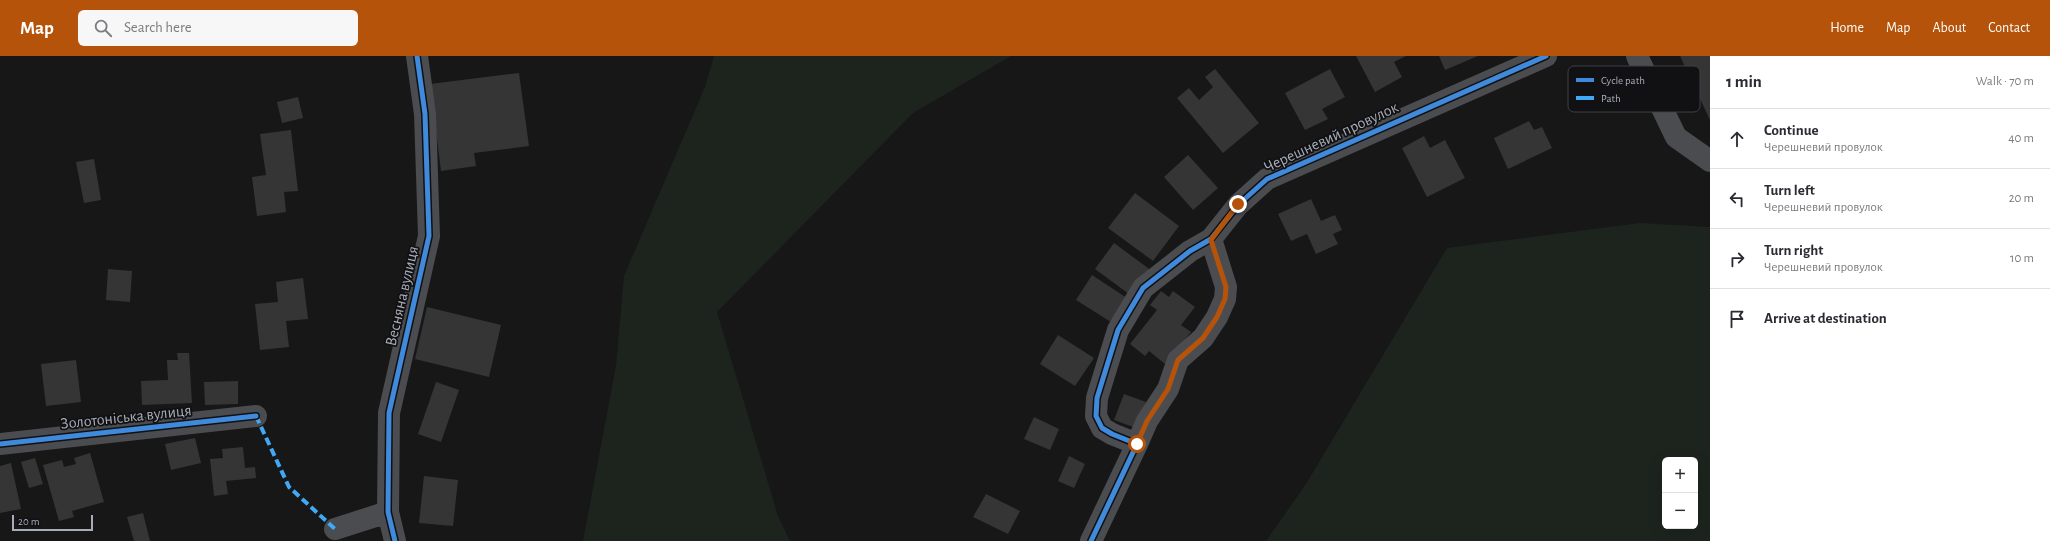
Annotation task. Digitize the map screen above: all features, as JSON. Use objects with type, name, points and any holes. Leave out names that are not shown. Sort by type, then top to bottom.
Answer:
[{"type":"street","name":"Весняна вулиця","points":[[395,541],[388,512],[389,413],[429,236],[425,114],[417,56]]},
{"type":"street","name":"Черешневий провулок","points":[[1137,444],[1112,434],[1102,428],[1096,416],[1097,398],[1100,386],[1118,330],[1143,288],[1190,251],[1211,240],[1238,204],[1267,179],[1546,56]]},
{"type":"street","points":[[1637,56],[1642,66]]},
{"type":"street","points":[[1663,112],[1672,132],[1676,137],[1710,162]]},
{"type":"street","points":[[1091,541],[1147,421],[1168,389],[1178,360],[1203,338],[1217,317],[1225,299],[1226,287],[1211,240]]},
{"type":"street","name":"Золотоніська вулиця","points":[[0,444],[256,416]]},
{"type":"street","points":[[335,529],[388,512]]},
{"type":"shaded area","points":[[714,56],[1011,56],[913,113],[717,312],[778,516],[790,541],[583,541],[616,366],[624,276],[705,87]]},
{"type":"shaded area","points":[[1640,223],[1710,227],[1710,541],[1266,541],[1306,484],[1447,248]]},
{"type":"building","points":[[1356,56],[1406,56],[1394,62],[1402,77],[1375,92]]},
{"type":"building","points":[[1439,56],[1478,56],[1445,70]]},
{"type":"building","points":[[1680,56],[1710,56],[1710,120],[1700,99],[1700,66],[1685,66]]},
{"type":"building","points":[[1215,69],[1259,123],[1223,153],[1177,98],[1189,88],[1199,100],[1213,87],[1205,77]]},
{"type":"building","points":[[1330,69],[1345,97],[1322,109],[1328,119],[1305,130],[1285,93]]},
{"type":"building","points":[[519,73],[529,146],[474,153],[476,166],[441,171],[430,84]]},
{"type":"building","points":[[298,97],[303,118],[282,123],[277,102]]},
{"type":"building","points":[[1529,121],[1534,130],[1542,127],[1552,148],[1508,169],[1494,138]]},
{"type":"building","points":[[291,130],[298,191],[284,192],[286,212],[257,216],[252,177],[266,175],[260,134]]},
{"type":"building","points":[[1424,136],[1430,148],[1445,140],[1465,178],[1427,197],[1402,148]]},
{"type":"building","points":[[1188,155],[1218,188],[1193,210],[1164,177]]},
{"type":"building","points":[[94,159],[101,200],[84,203],[76,162]]},
{"type":"building","points":[[1135,193],[1179,226],[1153,261],[1108,228]]},
{"type":"building","points":[[1311,199],[1321,221],[1335,215],[1342,230],[1333,234],[1338,244],[1316,254],[1307,234],[1291,241],[1278,214]]},
{"type":"building","points":[[1114,243],[1152,271],[1133,297],[1095,269]]},
{"type":"building","points":[[108,269],[132,271],[130,302],[106,300]]},
{"type":"building","points":[[1092,275],[1130,300],[1114,324],[1076,300]]},
{"type":"building","points":[[303,278],[308,319],[286,321],[289,347],[260,350],[255,304],[278,302],[276,282]]},
{"type":"building","points":[[1161,291],[1169,297],[1173,291],[1195,307],[1181,325],[1191,332],[1165,364],[1149,351],[1145,356],[1130,344],[1157,310],[1150,305]]},
{"type":"building","points":[[427,307],[501,325],[489,377],[415,359]]},
{"type":"building","points":[[1058,335],[1094,358],[1075,386],[1040,364]]},
{"type":"building","points":[[177,353],[189,353],[192,403],[142,405],[141,381],[168,380],[167,360],[178,360]]},
{"type":"building","points":[[76,360],[81,402],[46,406],[41,364]]},
{"type":"building","points":[[238,381],[238,404],[205,405],[204,382]]},
{"type":"building","points":[[436,382],[459,390],[441,442],[418,434]]},
{"type":"building","points":[[1124,394],[1146,402],[1136,428],[1114,420]]},
{"type":"building","points":[[1034,417],[1059,429],[1050,450],[1024,439]]},
{"type":"building","points":[[195,438],[201,463],[171,470],[165,444]]},
{"type":"building","points":[[243,447],[245,468],[255,467],[256,478],[226,481],[228,494],[214,496],[210,459],[223,458],[222,449]]},
{"type":"building","points":[[90,453],[104,502],[72,511],[74,517],[59,521],[43,465],[62,460],[64,467],[76,464],[74,458]]},
{"type":"building","points":[[1069,456],[1085,464],[1074,488],[1058,481]]},
{"type":"building","points":[[35,458],[43,484],[29,488],[21,462]]},
{"type":"building","points":[[11,463],[21,509],[0,513],[0,466]]},
{"type":"building","points":[[424,476],[458,480],[453,526],[419,523]]},
{"type":"building","points":[[986,494],[1020,511],[1008,534],[973,517]]},
{"type":"building","points":[[143,513],[150,541],[134,541],[127,517]]},
{"type":"marked path","points":[[256,416],[289,487],[335,529]]},
{"type":"cycle path","points":[[395,541],[388,512],[389,413],[429,236],[425,114],[417,56]]},
{"type":"cycle path","points":[[1091,541],[1137,444],[1112,434],[1102,428],[1096,416],[1097,398],[1118,330],[1143,288],[1190,251],[1211,239],[1238,205],[1267,179],[1546,56]]},
{"type":"cycle path","points":[[0,444],[256,416]]},
{"type":"route","points":[[1137,444],[1147,421],[1168,389],[1178,360],[1203,338],[1217,317],[1225,299],[1226,287],[1217,252],[1211,240],[1238,204]]}]
